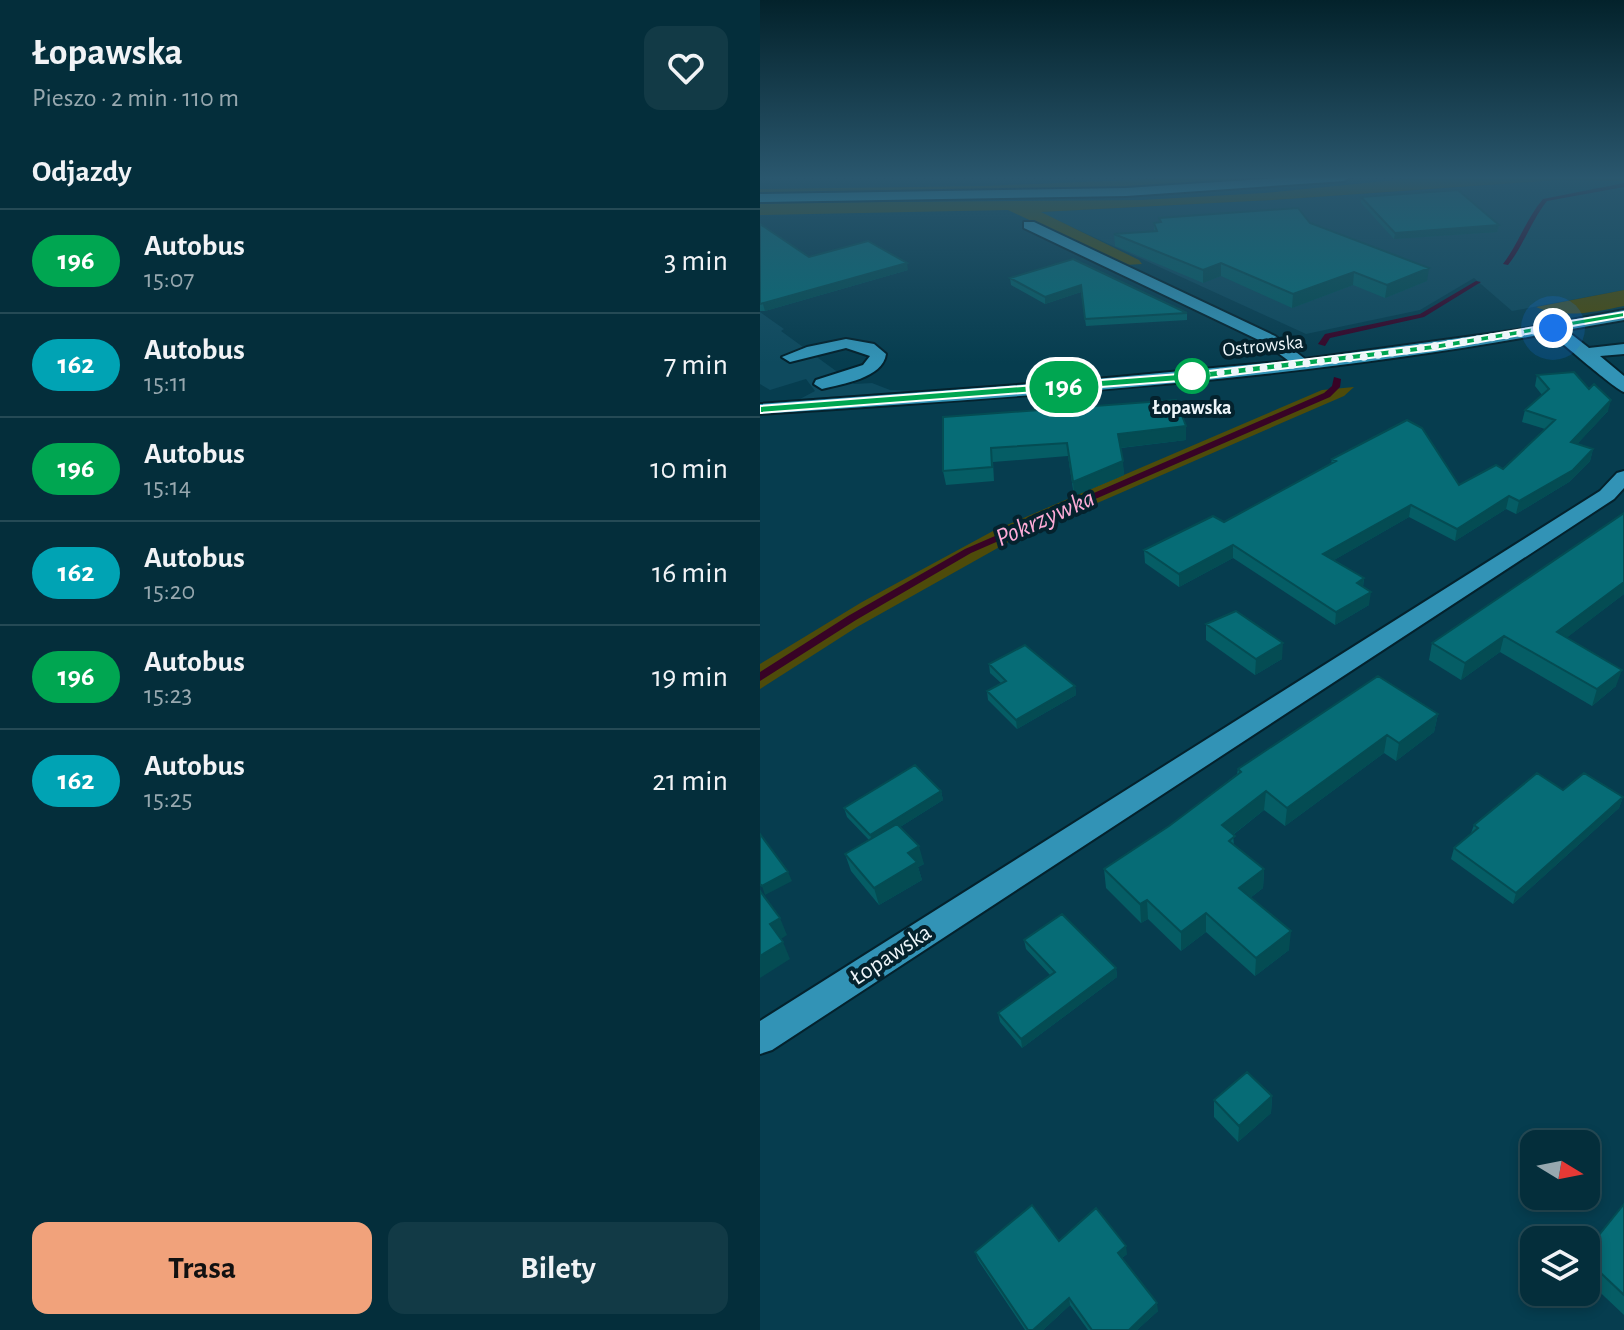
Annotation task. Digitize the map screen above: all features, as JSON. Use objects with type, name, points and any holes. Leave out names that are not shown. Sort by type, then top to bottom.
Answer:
[{"type":"street","points":[[1059,239],[1269,339],[1286,349],[1299,364]]},
{"type":"street","name":"Ostrowska","points":[[760,409],[1097,385],[1299,364],[1624,315]]},
{"type":"street","points":[[1553,328],[1587,353],[1624,387]]},
{"type":"street","points":[[822,384],[869,369],[877,362],[878,354],[866,344],[851,343],[795,361],[845,404]]},
{"type":"street","points":[[1587,353],[1624,349]]},
{"type":"street","name":"Łopawska","points":[[760,1039],[1594,504],[1624,477]]},
{"type":"shaded area","points":[[1070,239],[1096,239],[1142,264],[1126,265]]},
{"type":"shaded area","points":[[1098,239],[1624,239],[1624,290],[1512,311],[1474,278],[1420,310],[1306,334]]},
{"type":"shaded area","points":[[1624,290],[1624,306],[1569,314],[1536,307]]},
{"type":"shaded area","points":[[760,312],[854,384],[872,383],[890,390],[916,391],[800,399],[815,391],[806,379],[770,390],[760,384]]},
{"type":"shaded area","points":[[1354,387],[1344,396],[1012,540],[857,627],[760,689],[760,664],[862,602],[993,531],[1322,390]]},
{"type":"building","points":[[760,239],[782,239],[809,257],[868,241],[907,263],[760,304]]},
{"type":"building","points":[[1127,239],[1352,239],[1429,268],[1387,285],[1354,272],[1293,294],[1221,263],[1203,270]]},
{"type":"building","points":[[1073,259],[1187,313],[1085,319],[1081,285],[1045,297],[1010,278]]},
{"type":"building","points":[[1574,372],[1589,389],[1594,384],[1611,400],[1571,442],[1593,449],[1573,470],[1519,501],[1509,496],[1457,529],[1411,505],[1323,554],[1364,578],[1357,583],[1371,592],[1336,612],[1233,545],[1179,574],[1144,550],[1213,516],[1224,522],[1336,461],[1332,459],[1407,420],[1422,428],[1459,485],[1496,465],[1503,469],[1555,420],[1525,410],[1549,389],[1537,375]]},
{"type":"building","points":[[1176,400],[1186,426],[1118,434],[1123,461],[1073,482],[1067,443],[991,448],[992,467],[943,471],[943,417]]},
{"type":"building","points":[[1624,513],[1624,582],[1557,632],[1622,670],[1597,689],[1504,636],[1465,663],[1432,643]]},
{"type":"building","points":[[1236,611],[1283,643],[1256,659],[1206,624]]},
{"type":"building","points":[[1025,645],[1075,686],[1016,720],[987,691],[1006,681],[989,664]]},
{"type":"building","points":[[1378,676],[1438,714],[1399,743],[1387,735],[1287,808],[1266,791],[1222,825],[1235,836],[1229,841],[1264,869],[1239,888],[1291,931],[1256,958],[1206,913],[1181,932],[1147,900],[1140,904],[1104,869],[1169,826],[1241,772],[1238,769]]},
{"type":"building","points":[[915,765],[941,791],[870,835],[844,808]]},
{"type":"building","points":[[1537,773],[1563,790],[1584,773],[1623,797],[1516,893],[1454,848],[1478,828],[1474,825]]},
{"type":"building","points":[[897,824],[919,846],[908,853],[917,862],[874,888],[845,854]]},
{"type":"building","points":[[760,834],[788,872],[762,886],[760,884]]},
{"type":"building","points":[[760,891],[780,918],[770,924],[783,942],[760,956]]},
{"type":"building","points":[[1062,914],[1116,968],[1021,1039],[998,1013],[1055,972],[1024,940]]},
{"type":"building","points":[[1247,1072],[1272,1096],[1239,1126],[1214,1100]]},
{"type":"building","points":[[1624,1204],[1624,1295],[1600,1272],[1600,1234]]},
{"type":"building","points":[[1032,1205],[1059,1241],[1096,1208],[1126,1246],[1118,1253],[1157,1303],[1129,1330],[1092,1330],[1069,1298],[1033,1330],[1028,1330],[975,1252]]},
{"type":"waterway","name":"Pokrzywka","points":[[1506,264],[1522,239]]},
{"type":"waterway","name":"Pokrzywka","points":[[1322,344],[1328,336],[1422,316],[1478,282]]},
{"type":"waterway","name":"Pokrzywka","points":[[760,677],[852,618],[968,551],[1327,395],[1336,387],[1337,379]]},
{"type":"bus line","name":"196","points":[[760,410],[1192,376],[1434,347],[1624,315]]},
{"type":"place","name":"Łopawska","points":[[1192,376]]},
{"type":"route","points":[[1192,376],[1370,356],[1553,328]]}]
